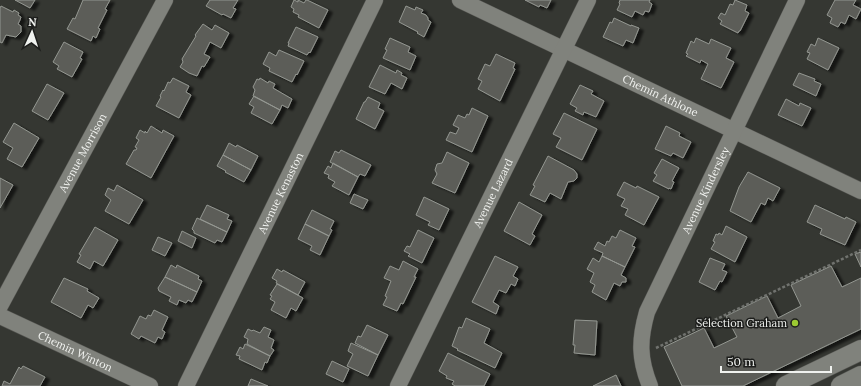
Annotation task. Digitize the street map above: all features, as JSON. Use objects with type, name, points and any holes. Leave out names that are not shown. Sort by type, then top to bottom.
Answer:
[{"type":"street","name":"Avenue Morrison","points":[[0,306],[165,0]]},
{"type":"street","name":"Avenue Kenaston","points":[[186,386],[376,0]]},
{"type":"street","name":"Chemin Athlone","points":[[460,0],[861,191]]},
{"type":"street","name":"Avenue Lazard","points":[[398,386],[588,0]]},
{"type":"street","name":"Avenue Kindersley","points":[[650,386],[644,369],[641,352],[642,334],[647,312],[797,0]]},
{"type":"street","name":"Chemin Winton","points":[[0,316],[150,386]]},
{"type":"street","points":[[786,386],[861,350]]},
{"type":"street","points":[[841,386],[861,376]]},
{"type":"path","points":[[656,348],[861,250]]},
{"type":"building","points":[[15,0],[35,0],[30,8]]},
{"type":"building","points":[[83,0],[110,0],[98,28],[100,29],[96,38],[93,36],[91,41],[67,29],[73,18],[75,19]]},
{"type":"building","points":[[210,0],[238,0],[233,8],[236,9],[231,18],[206,6]]},
{"type":"building","points":[[294,0],[304,3],[307,0],[328,10],[319,28],[298,17],[299,15],[293,12],[294,9],[291,7]]},
{"type":"building","points":[[525,0],[551,0],[547,8],[540,5],[539,7]]},
{"type":"building","points":[[620,0],[650,0],[649,2],[652,4],[649,12],[645,11],[643,15],[635,11],[632,17],[617,10]]},
{"type":"building","points":[[735,0],[747,5],[745,11],[749,13],[738,33],[720,24],[722,21],[718,18],[721,13],[725,15],[730,4],[733,5]]},
{"type":"building","points":[[835,0],[856,0],[853,5],[861,9],[856,19],[849,15],[845,24],[841,22],[838,27],[830,23],[832,18],[827,15]]},
{"type":"building","points":[[1,6],[13,12],[14,10],[19,13],[18,15],[21,17],[18,24],[21,26],[21,32],[16,37],[6,35],[2,43],[0,42]]},
{"type":"building","points":[[406,6],[415,10],[416,7],[423,10],[421,13],[426,15],[428,20],[431,22],[424,37],[417,33],[418,32],[399,22]]},
{"type":"building","points":[[614,18],[639,28],[633,43],[626,40],[623,46],[603,37],[610,22],[612,23]]},
{"type":"building","points":[[203,24],[212,30],[215,25],[229,33],[221,48],[210,42],[204,54],[210,57],[204,67],[202,66],[197,76],[180,67],[183,62],[182,59],[196,36],[195,35]]},
{"type":"building","points":[[296,27],[318,37],[310,53],[309,52],[307,55],[288,46]]},
{"type":"building","points":[[390,38],[410,47],[408,52],[416,56],[410,70],[383,58]]},
{"type":"building","points":[[696,38],[709,44],[711,39],[731,48],[726,58],[734,62],[721,88],[701,79],[708,64],[701,60],[700,63],[686,56],[688,54],[686,53],[691,41],[694,43]]},
{"type":"building","points":[[818,38],[839,48],[828,70],[807,59],[810,53],[807,52],[811,44],[815,46]]},
{"type":"building","points":[[64,42],[83,52],[80,58],[82,59],[72,77],[57,69],[59,66],[53,62]]},
{"type":"building","points":[[279,50],[304,61],[292,82],[269,71],[270,68],[263,64],[269,52],[276,56]]},
{"type":"building","points":[[496,54],[515,63],[513,68],[515,69],[500,101],[478,89],[482,81],[478,79],[485,64],[490,66]]},
{"type":"building","points":[[380,65],[396,73],[397,70],[402,73],[401,75],[407,78],[402,89],[391,83],[385,94],[369,87]]},
{"type":"building","points":[[799,73],[815,79],[814,81],[821,84],[816,96],[793,85]]},
{"type":"building","points":[[173,78],[189,86],[186,92],[191,95],[179,118],[156,106],[163,90],[164,91],[168,82],[170,83]]},
{"type":"building","points":[[260,78],[268,83],[269,81],[275,84],[273,88],[292,99],[288,108],[282,105],[280,110],[253,96],[255,90],[253,87],[257,79],[259,80]]},
{"type":"building","points":[[47,84],[64,93],[48,120],[32,111]]},
{"type":"building","points":[[580,85],[593,91],[591,94],[604,101],[596,117],[584,112],[583,115],[575,111],[577,108],[570,104]]},
{"type":"building","points":[[254,96],[280,110],[272,124],[251,113],[254,107],[249,104]]},
{"type":"building","points":[[368,97],[380,103],[378,108],[384,111],[375,129],[356,119]]},
{"type":"building","points":[[786,99],[799,106],[800,103],[811,108],[802,126],[778,115]]},
{"type":"building","points":[[472,108],[488,116],[472,152],[446,140],[450,132],[456,134],[459,128],[453,125],[458,115],[465,118],[467,114],[469,115]]},
{"type":"building","points":[[564,113],[597,129],[582,160],[556,147],[561,138],[553,134]]},
{"type":"building","points":[[14,123],[39,138],[22,167],[7,159],[13,148],[3,142]]},
{"type":"building","points":[[151,126],[162,133],[163,130],[174,136],[151,178],[126,164],[134,150],[137,148],[135,147],[139,140],[136,138],[140,130],[147,133]]},
{"type":"building","points":[[666,126],[680,133],[679,136],[691,142],[683,158],[673,153],[671,156],[655,149]]},
{"type":"building","points":[[229,143],[236,147],[237,145],[258,156],[251,170],[223,155]]},
{"type":"building","points":[[341,150],[371,165],[365,176],[360,174],[358,177],[330,162],[335,151],[339,153]]},
{"type":"building","points":[[447,152],[469,163],[455,193],[432,183],[437,174],[435,170],[437,164],[442,163]]},
{"type":"building","points":[[223,155],[251,170],[244,182],[217,166]]},
{"type":"building","points":[[548,156],[574,170],[577,174],[577,178],[574,181],[568,182],[561,199],[550,193],[545,202],[530,195],[535,186],[533,185]]},
{"type":"building","points":[[662,159],[679,168],[672,181],[674,182],[671,189],[653,181],[657,175],[654,173]]},
{"type":"building","points":[[333,163],[358,177],[349,195],[332,186],[335,182],[328,178],[329,175],[324,173],[328,166],[331,168]]},
{"type":"building","points":[[748,172],[780,188],[773,201],[768,198],[765,205],[761,203],[751,222],[730,211],[739,187]]},
{"type":"building","points":[[0,178],[13,185],[0,208]]},
{"type":"building","points":[[624,182],[636,188],[637,186],[659,197],[644,225],[625,215],[628,209],[621,206],[625,199],[617,195]]},
{"type":"building","points":[[117,185],[143,200],[129,224],[105,211],[111,200],[105,195],[108,188],[114,191]]},
{"type":"building","points":[[354,194],[368,200],[363,209],[350,203]]},
{"type":"building","points":[[424,197],[449,209],[439,230],[428,225],[430,222],[416,215]]},
{"type":"building","points":[[519,202],[542,215],[532,234],[535,236],[530,245],[504,231]]},
{"type":"building","points":[[207,205],[229,215],[227,219],[232,221],[227,232],[200,219]]},
{"type":"building","points":[[815,205],[845,219],[846,217],[856,222],[845,245],[820,234],[822,229],[807,222]]},
{"type":"building","points":[[312,210],[334,221],[330,229],[332,230],[329,236],[305,224]]},
{"type":"building","points":[[197,218],[227,232],[222,242],[217,240],[215,243],[194,233],[192,229]]},
{"type":"building","points":[[305,224],[329,236],[320,255],[310,250],[312,246],[298,239]]},
{"type":"building","points":[[726,226],[747,237],[735,262],[711,249],[715,242],[713,241],[716,234],[718,235],[719,233],[722,235]]},
{"type":"building","points":[[95,227],[118,240],[103,266],[94,261],[90,269],[77,262],[81,255],[79,254]]},
{"type":"building","points":[[418,230],[434,238],[422,263],[408,256],[410,254],[404,251],[407,246],[410,247]]},
{"type":"building","points":[[620,230],[636,238],[632,246],[635,247],[625,267],[602,256],[603,253],[594,249],[598,242],[605,246],[607,241],[609,242],[612,236],[616,238]]},
{"type":"building","points":[[182,231],[196,238],[192,248],[178,241]]},
{"type":"building","points":[[158,237],[172,243],[165,256],[152,250]]},
{"type":"building","points":[[861,252],[861,267],[855,254]]},
{"type":"building","points":[[495,256],[518,267],[513,276],[518,279],[515,286],[511,284],[506,293],[499,290],[493,302],[499,306],[496,314],[472,302]]},
{"type":"building","points":[[602,256],[625,267],[621,275],[626,278],[626,282],[622,282],[620,286],[614,283],[606,300],[592,292],[595,285],[590,282],[594,273],[587,269],[593,258],[599,262]]},
{"type":"building","points":[[710,258],[725,264],[722,270],[727,272],[722,282],[720,281],[715,290],[699,282]]},
{"type":"building","points":[[403,261],[418,269],[414,277],[416,277],[403,304],[401,303],[397,311],[383,305],[387,297],[385,296],[391,281],[384,278],[390,266],[399,270]]},
{"type":"building","points":[[171,265],[176,268],[177,265],[199,276],[198,279],[202,281],[197,292],[165,277]]},
{"type":"building","name":"Sélection Graham","points":[[831,266],[842,287],[861,278],[861,329],[743,386],[682,386],[664,347],[704,328],[714,348],[737,337],[726,316],[767,296],[778,318],[801,306],[791,285]]},
{"type":"building","points":[[277,269],[282,272],[283,270],[305,282],[298,295],[276,283],[277,281],[272,278]]},
{"type":"building","points":[[165,277],[197,292],[192,302],[188,300],[186,303],[179,300],[177,305],[169,301],[171,297],[159,291],[158,288]]},
{"type":"building","points":[[64,278],[88,289],[87,291],[99,298],[93,308],[88,305],[81,318],[51,302]]},
{"type":"building","points":[[277,284],[303,298],[296,311],[291,308],[286,318],[271,310],[275,302],[270,299],[272,296],[270,295]]},
{"type":"building","points":[[154,310],[168,317],[162,330],[165,332],[162,339],[158,337],[155,343],[141,336],[139,339],[131,334],[140,316],[146,319],[148,315],[151,316]]},
{"type":"building","points":[[466,318],[490,329],[484,343],[502,353],[495,368],[457,350],[458,349],[452,346],[459,327],[462,328]]},
{"type":"building","points":[[575,320],[597,321],[595,355],[574,353],[575,345],[573,345]]},
{"type":"building","points":[[367,325],[388,335],[378,355],[355,343],[358,336],[361,337]]},
{"type":"building","points":[[264,327],[271,330],[268,337],[274,340],[271,348],[274,350],[270,356],[247,344],[248,339],[244,337],[248,329],[260,333]]},
{"type":"building","points":[[351,343],[378,355],[368,376],[347,366],[353,354],[348,351]]},
{"type":"building","points":[[245,344],[270,356],[267,363],[265,362],[262,370],[239,359],[240,356],[236,355],[240,347],[243,349]]},
{"type":"building","points":[[448,353],[490,374],[484,386],[455,386],[452,384],[454,381],[446,378],[447,376],[439,371]]},
{"type":"building","points":[[332,361],[349,369],[343,382],[326,374]]},
{"type":"building","points":[[23,366],[45,377],[40,386],[2,386],[4,381],[10,384],[19,367],[21,369]]},
{"type":"building","points":[[616,375],[621,386],[593,386]]},
{"type":"building","points":[[251,379],[268,386],[248,386]]},
{"type":"place","name":"Sélection Graham","points":[[795,323]]}]
